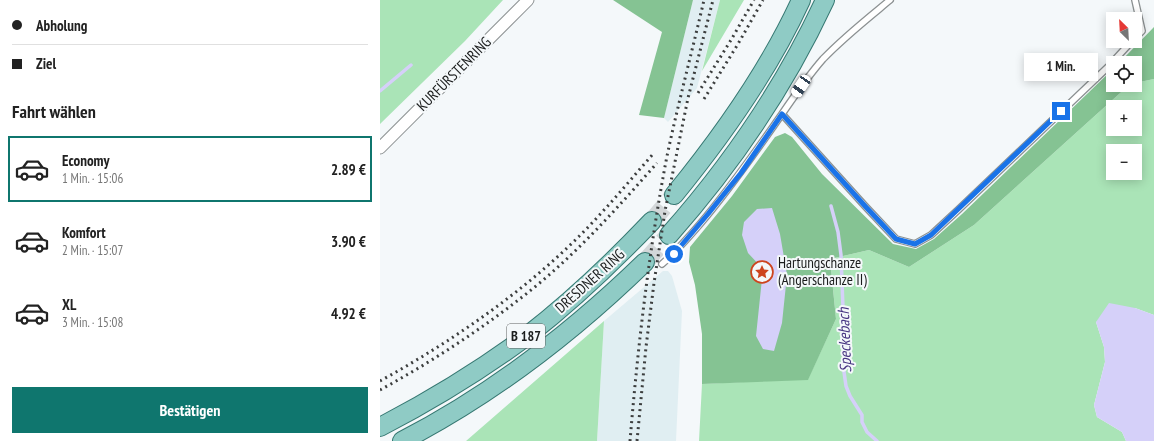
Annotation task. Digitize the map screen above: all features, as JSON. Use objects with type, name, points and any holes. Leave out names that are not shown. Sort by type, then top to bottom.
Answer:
[{"type":"main road","points":[[674,195],[707,154],[739,109],[766,65],[801,0]]},
{"type":"main road","points":[[669,236],[722,171],[761,116],[798,55],[825,0]]},
{"type":"main road","name":"DRESDNER RING","points":[[380,427],[455,385],[528,335],[590,283],[652,221]]},
{"type":"main road","name":"DRESDNER RING","points":[[403,441],[426,435],[520,369],[587,315],[645,262]]},
{"type":"main road","points":[[402,415],[426,435]]},
{"type":"main road","points":[[402,415],[403,441]]},
{"type":"street","name":"KURFÜRSTENRING","points":[[380,148],[528,0]]},
{"type":"lane","points":[[662,264],[674,254],[741,173],[801,86],[822,60],[848,34],[890,0]]},
{"type":"lane","points":[[1135,0],[1138,12]]},
{"type":"lane","points":[[782,114],[896,239],[915,244],[931,235],[958,210],[1108,67],[1126,48]]},
{"type":"shaded area","points":[[693,0],[720,0],[697,88],[668,122],[664,118]]},
{"type":"shaded area","points":[[772,208],[780,234],[787,275],[782,323],[774,351],[763,349],[756,336],[763,269],[748,253],[742,235],[744,222],[757,209]]},
{"type":"shaded area","points":[[663,271],[668,271],[672,276],[682,311],[676,441],[597,441],[604,321]]},
{"type":"shaded area","points":[[1109,303],[1135,308],[1154,315],[1154,441],[1126,441],[1122,432],[1097,417],[1094,405],[1105,362],[1104,347],[1096,322]]},
{"type":"green space","points":[[380,0],[503,0],[465,41],[380,124]]},
{"type":"green space","points":[[613,0],[693,0],[664,118],[639,115],[662,32]]},
{"type":"green space","points":[[720,0],[744,0],[702,71]]},
{"type":"green space","points":[[1154,27],[1154,79],[1142,82],[1142,56],[1126,56],[1134,48],[1142,48],[1142,39]]},
{"type":"green space","points":[[1106,76],[1106,92],[1121,92],[1112,100],[1106,100],[1106,106],[974,225],[909,267],[869,250],[830,259],[836,319],[808,380],[702,384],[702,334],[695,285],[689,262],[690,247],[732,196],[775,137],[785,133],[792,137],[822,174],[893,244],[916,249],[934,239]]},
{"type":"green space","points":[[1154,79],[1154,315],[1135,308],[1096,322],[1104,347],[1105,362],[1094,405],[1097,417],[1122,432],[1126,441],[699,441],[702,384],[808,379],[836,319],[830,259],[869,250],[909,267],[974,225],[1106,106],[1106,136],[1142,136],[1142,100],[1112,100],[1121,92],[1142,92],[1142,82]]},
{"type":"green space","points":[[604,321],[597,441],[466,441]]},
{"type":"waterway","points":[[380,91],[411,65]]},
{"type":"waterway","name":"Speckebach","points":[[831,206],[838,232],[841,255],[846,354],[844,372],[846,386],[850,396],[862,415],[862,422],[867,432],[877,441]]},
{"type":"tunnel","points":[[652,221],[674,195]]},
{"type":"tunnel","points":[[645,262],[669,235]]},
{"type":"railway","points":[[630,441],[645,298],[661,191],[671,136],[704,0]]},
{"type":"railway","points":[[637,441],[646,347],[665,211],[688,98],[713,0]]},
{"type":"railway","points":[[698,93],[754,0]]},
{"type":"railway","points":[[704,99],[763,0]]},
{"type":"railway","points":[[380,381],[430,352],[478,320],[524,286],[590,226],[653,154]]},
{"type":"railway","points":[[380,390],[421,367],[461,341],[536,286],[584,242],[657,163]]},
{"type":"place","name":"Hartungschanze (Angerschanze II)","points":[[762,272]]},
{"type":"route","points":[[674,254],[741,173],[782,114],[896,239],[915,244],[931,235],[1061,111]]}]
